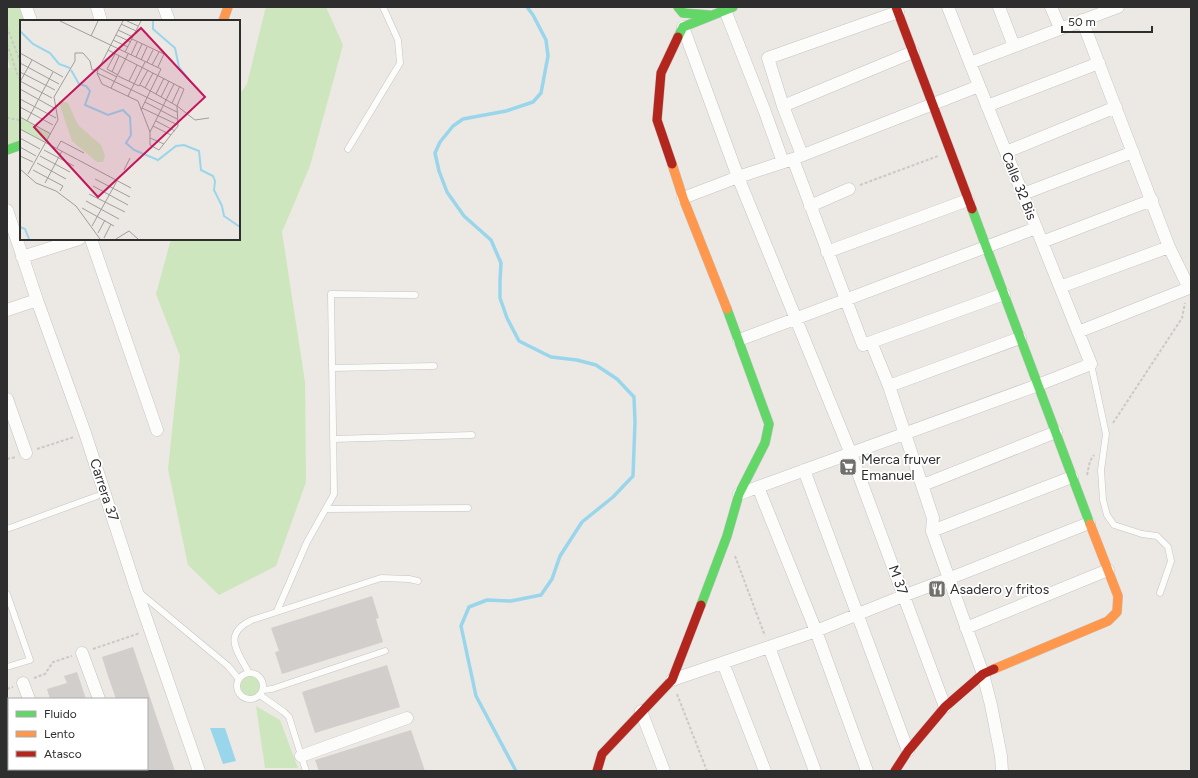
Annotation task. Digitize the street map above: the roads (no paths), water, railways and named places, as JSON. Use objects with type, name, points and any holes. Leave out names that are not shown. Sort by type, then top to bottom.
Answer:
[{"type":"street","points":[[26,7],[31,20]]},
{"type":"street","points":[[97,7],[101,20]]},
{"type":"street","points":[[164,7],[169,20]]},
{"type":"street","points":[[223,20],[228,7]]},
{"type":"street","points":[[678,7],[683,13],[711,15]]},
{"type":"street","name":"Calle 32 Bis","points":[[948,7],[1091,364]]},
{"type":"street","points":[[999,7],[1014,46]]},
{"type":"street","points":[[1051,7],[1060,28]]},
{"type":"street","points":[[970,63],[1082,20],[1103,10],[1118,7]]},
{"type":"street","points":[[598,771],[602,754],[641,711],[672,680],[727,536],[739,494],[765,443],[769,424],[740,340],[683,198],[657,120],[661,73],[683,27],[729,9],[765,112],[792,159],[863,345],[1004,294]]},
{"type":"street","points":[[792,159],[783,106],[768,58],[897,9],[1089,523],[1118,596],[1117,612],[1108,621],[983,674],[945,707],[908,751],[895,771]]},
{"type":"street","points":[[1078,332],[1189,288],[1170,247],[1082,20]]},
{"type":"street","name":"M 37","points":[[683,27],[738,177],[851,454],[945,707]]},
{"type":"street","points":[[783,106],[913,52]]},
{"type":"street","points":[[987,106],[1099,63]]},
{"type":"street","points":[[683,198],[738,177],[792,159],[979,86]]},
{"type":"street","points":[[1006,152],[1116,107]]},
{"type":"street","points":[[7,150],[20,145]]},
{"type":"street","points":[[1023,194],[1133,152]]},
{"type":"street","points":[[810,206],[849,189]]},
{"type":"street","points":[[827,252],[968,200]]},
{"type":"street","points":[[1042,242],[1152,200]]},
{"type":"street","name":"Carrera 37","points":[[7,210],[37,300],[85,433],[136,589],[199,771]]},
{"type":"street","points":[[740,340],[1036,228]]},
{"type":"street","points":[[22,257],[76,240]]},
{"type":"street","points":[[91,240],[157,430]]},
{"type":"street","points":[[1060,287],[1170,247]]},
{"type":"street","points":[[7,310],[37,300]]},
{"type":"street","points":[[888,386],[1020,338]]},
{"type":"street","points":[[871,342],[934,518],[932,531],[983,674],[1001,756],[1002,771]]},
{"type":"street","points":[[739,494],[1038,385],[1091,364]]},
{"type":"street","points":[[7,399],[26,453]]},
{"type":"street","points":[[922,485],[1056,432]]},
{"type":"street","points":[[804,470],[908,751]]},
{"type":"street","points":[[932,531],[1072,477]]},
{"type":"street","points":[[758,487],[816,632],[868,771]]},
{"type":"street","points":[[672,680],[816,632],[1089,523]]},
{"type":"street","points":[[966,628],[1108,570]]},
{"type":"street","points":[[769,647],[815,771]]},
{"type":"street","points":[[82,653],[99,698]]},
{"type":"street","points":[[723,663],[765,771]]},
{"type":"street","points":[[23,683],[29,698]]},
{"type":"street","points":[[641,711],[664,771]]},
{"type":"street","points":[[301,756],[407,718]]},
{"type":"lane","points":[[348,149],[400,63],[398,40],[383,7]]},
{"type":"lane","points":[[277,611],[307,542],[334,494],[331,294],[415,295]]},
{"type":"lane","points":[[1091,364],[1106,434],[1101,470],[1103,500],[1107,515],[1114,525],[1142,534],[1157,536],[1168,546],[1171,561],[1160,593]]},
{"type":"lane","points":[[332,368],[434,366]]},
{"type":"lane","points":[[333,439],[472,435]]},
{"type":"lane","points":[[7,529],[97,496]]},
{"type":"lane","points":[[326,510],[468,508]]},
{"type":"lane","points":[[248,673],[236,648],[234,637],[238,629],[243,624],[277,611],[381,578],[409,579],[418,581]]},
{"type":"lane","points":[[136,589],[228,666],[238,678]]},
{"type":"lane","points":[[7,595],[30,660],[7,667]]},
{"type":"lane","points":[[261,692],[272,690],[385,651]]},
{"type":"lane","points":[[248,673],[254,673],[258,676],[263,685],[261,692],[254,699],[247,700],[241,697],[237,692],[236,685],[238,678],[243,674],[248,673]]},
{"type":"lane","points":[[261,692],[289,717],[306,771]]},
{"type":"water","points":[[210,728],[225,728],[236,761],[223,764]]},
{"type":"waterway","points":[[516,771],[476,696],[461,626],[469,607],[487,600],[511,601],[541,595],[552,579],[560,556],[582,522],[613,497],[633,476],[635,422],[634,397],[617,379],[596,365],[577,360],[551,357],[519,341],[507,318],[500,298],[501,263],[491,240],[464,216],[447,192],[439,171],[435,153],[440,142],[453,126],[463,119],[506,111],[533,102],[541,93],[548,56],[546,40],[533,15],[527,7]]},
{"type":"place","name":"Merca fruver Emanuel","points":[[848,467]]},
{"type":"place","name":"Asadero y fritos","points":[[937,589]]}]
